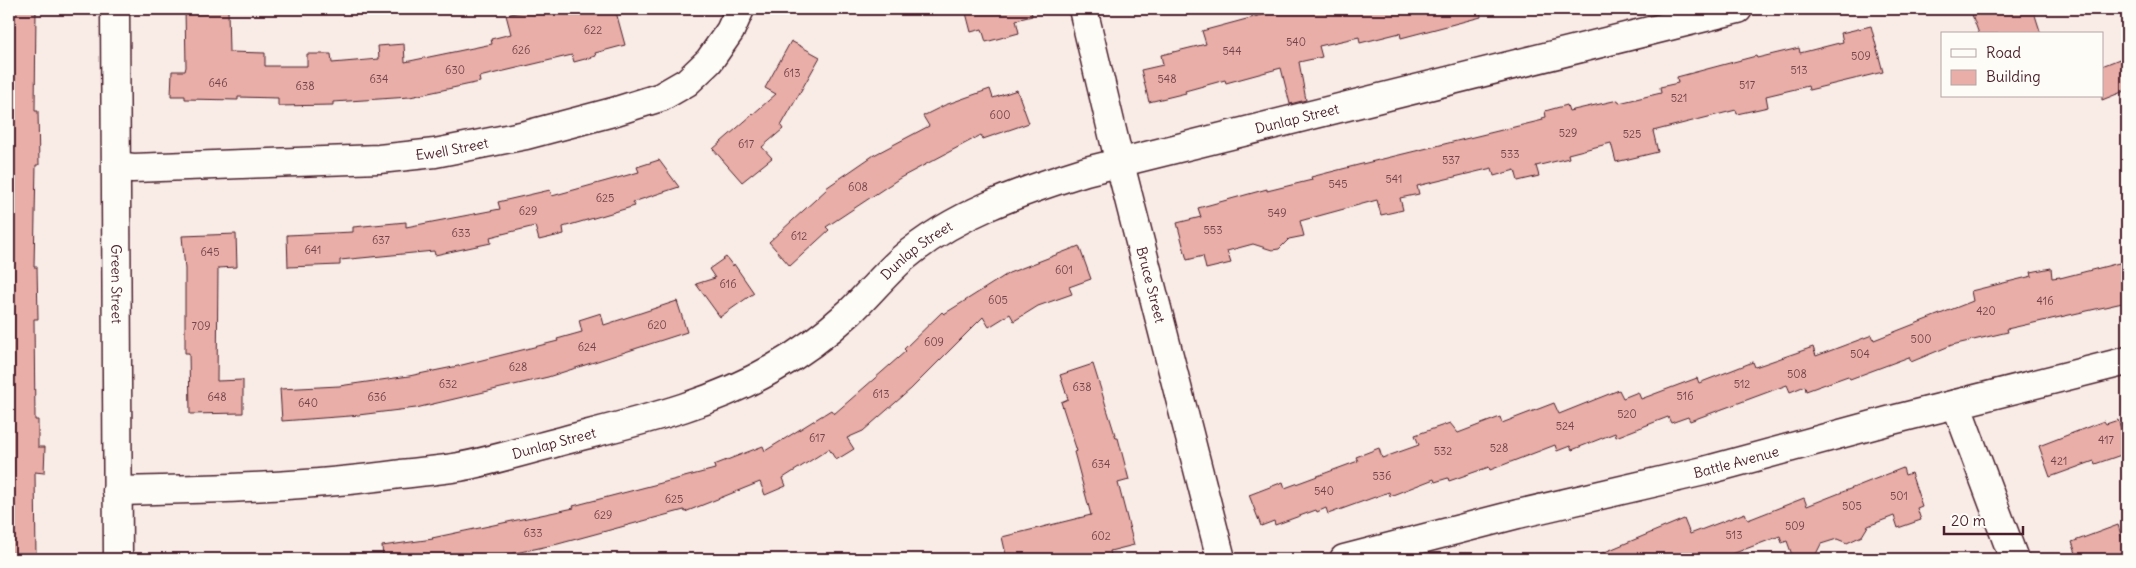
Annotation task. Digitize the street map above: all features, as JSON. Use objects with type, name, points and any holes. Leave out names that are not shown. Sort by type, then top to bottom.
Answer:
[{"type":"street","name":"Green Street","points":[[115,9],[118,559]]},
{"type":"street","name":"Ewell Street","points":[[117,166],[133,168],[379,160],[435,153],[526,135],[613,112],[667,93],[687,82],[709,61],[730,31],[740,9]]},
{"type":"street","name":"Bruce Street","points":[[1083,9],[1120,164],[1221,559]]},
{"type":"street","name":"Dunlap Street","points":[[117,491],[254,488],[368,479],[459,467],[695,405],[742,386],[777,366],[818,338],[849,312],[902,259],[938,233],[969,216],[1030,189],[1086,171],[1738,9]]},
{"type":"street","name":"Battle Avenue","points":[[1344,559],[1518,514],[1704,470],[2127,361]]},
{"type":"street","points":[[1956,404],[2014,559]]},
{"type":"building","points":[[9,9],[36,9],[35,111],[38,111],[39,165],[36,165],[34,267],[37,267],[38,319],[34,319],[35,420],[38,420],[38,447],[45,447],[44,473],[35,472],[36,559],[9,559]]},
{"type":"building","points":[[185,9],[228,10],[229,52],[265,53],[265,66],[307,66],[307,54],[331,54],[332,63],[379,59],[378,46],[404,44],[405,62],[492,44],[491,39],[511,34],[506,15],[534,9],[605,9],[606,14],[616,12],[625,45],[595,53],[596,56],[574,62],[572,55],[479,77],[480,82],[410,97],[333,102],[333,105],[278,106],[278,98],[238,97],[238,100],[185,99],[185,96],[171,96],[172,71],[185,71],[186,67]]},
{"type":"building","points":[[965,9],[1031,9],[1032,16],[1016,20],[1019,33],[986,42],[982,29],[971,32]]},
{"type":"building","points":[[1268,9],[1480,9],[1481,17],[1401,38],[1400,33],[1360,43],[1359,37],[1319,46],[1322,57],[1299,62],[1306,100],[1290,104],[1281,68],[1226,83],[1225,80],[1185,91],[1186,93],[1149,102],[1141,70],[1163,65],[1161,55],[1206,44],[1202,31],[1269,13]]},
{"type":"building","points":[[1970,9],[2033,9],[2040,32],[1978,32]]},
{"type":"building","points":[[1871,26],[1883,72],[1809,90],[1808,86],[1766,96],[1768,107],[1737,114],[1736,110],[1653,131],[1658,152],[1616,162],[1611,143],[1568,154],[1569,158],[1536,166],[1539,176],[1518,181],[1515,170],[1494,176],[1492,168],[1417,186],[1419,194],[1400,198],[1403,210],[1381,215],[1377,200],[1300,221],[1304,236],[1289,239],[1279,249],[1272,250],[1253,244],[1227,251],[1231,263],[1206,269],[1203,256],[1187,260],[1177,223],[1201,217],[1198,208],[1267,189],[1267,191],[1312,180],[1311,177],[1358,165],[1543,120],[1542,118],[1546,117],[1545,111],[1567,105],[1569,111],[1618,100],[1619,103],[1661,93],[1660,87],[1678,83],[1677,77],[1756,56],[1757,58],[1799,48],[1800,53],[1843,42],[1841,33]]},
{"type":"building","points":[[791,41],[820,57],[781,126],[783,129],[762,147],[772,158],[742,182],[713,149],[776,94],[765,88]]},
{"type":"building","points":[[2127,56],[2127,90],[2102,100],[2104,98],[2104,65]]},
{"type":"building","points":[[990,89],[993,98],[1017,90],[1029,123],[983,139],[981,135],[900,178],[826,227],[829,230],[790,266],[769,242],[826,188],[874,155],[929,126],[923,116],[945,105]]},
{"type":"building","points":[[659,160],[679,187],[633,202],[635,206],[563,227],[564,234],[539,240],[535,226],[490,237],[491,243],[435,255],[434,251],[340,260],[340,265],[288,267],[287,235],[353,232],[353,227],[406,222],[406,227],[500,209],[498,202],[550,190],[552,196],[639,172],[637,167]]},
{"type":"building","points":[[236,234],[237,267],[218,268],[217,381],[243,380],[243,413],[190,414],[189,353],[185,353],[185,269],[182,236]]},
{"type":"building","points":[[1079,246],[1091,279],[1069,287],[1072,294],[1038,306],[1014,321],[1010,314],[989,327],[983,317],[911,389],[863,431],[847,438],[854,449],[836,460],[829,449],[783,478],[786,486],[765,495],[760,482],[685,512],[684,510],[558,544],[487,559],[383,559],[382,546],[433,539],[574,508],[573,506],[715,469],[714,465],[763,446],[765,451],[831,410],[834,414],[906,351],[904,349],[942,312],[944,314],[1009,273]]},
{"type":"building","points":[[726,257],[733,266],[734,264],[754,293],[720,317],[696,284],[715,278],[709,269]]},
{"type":"building","points":[[2127,261],[2127,302],[2007,329],[2008,332],[1952,345],[1911,362],[1909,357],[1850,379],[1848,376],[1806,391],[1805,386],[1790,392],[1787,385],[1690,421],[1688,417],[1671,423],[1668,417],[1616,437],[1615,433],[1572,450],[1570,446],[1557,451],[1555,445],[1490,470],[1489,467],[1449,481],[1448,478],[1435,482],[1434,479],[1390,496],[1389,492],[1328,514],[1326,508],[1317,512],[1316,510],[1275,525],[1274,521],[1261,526],[1249,495],[1283,482],[1285,488],[1358,461],[1356,457],[1379,448],[1382,458],[1419,445],[1415,435],[1450,423],[1458,433],[1500,417],[1502,423],[1554,403],[1559,414],[1619,390],[1623,398],[1638,392],[1641,399],[1697,378],[1699,383],[1753,362],[1755,367],[1813,347],[1816,356],[1872,335],[1874,340],[1973,301],[1971,291],[2032,276],[2031,272],[2051,268],[2052,278],[2060,278]]},
{"type":"building","points":[[677,301],[687,332],[548,377],[416,408],[350,416],[282,421],[280,389],[339,386],[409,376],[458,366],[558,341],[557,339],[582,332],[579,320],[601,313],[604,325]]},
{"type":"building","points":[[1093,364],[1116,438],[1118,438],[1129,480],[1118,483],[1134,545],[1110,551],[1111,555],[1096,559],[1007,559],[1002,537],[1091,515],[1074,452],[1077,451],[1061,402],[1068,399],[1060,375]]},
{"type":"building","points":[[2118,420],[2127,446],[2127,453],[2095,464],[2094,461],[2050,477],[2039,446],[2104,421],[2106,424]]},
{"type":"building","points":[[1903,468],[1905,475],[1911,473],[1922,506],[1917,508],[1921,520],[1898,528],[1894,516],[1868,526],[1862,536],[1847,543],[1837,539],[1821,544],[1816,554],[1802,559],[1792,555],[1787,541],[1782,543],[1780,536],[1719,559],[1588,559],[1684,519],[1690,534],[1745,513],[1748,520],[1804,498],[1807,506]]},
{"type":"building","points":[[2118,525],[2127,554],[2113,559],[2078,559],[2072,542]]}]
